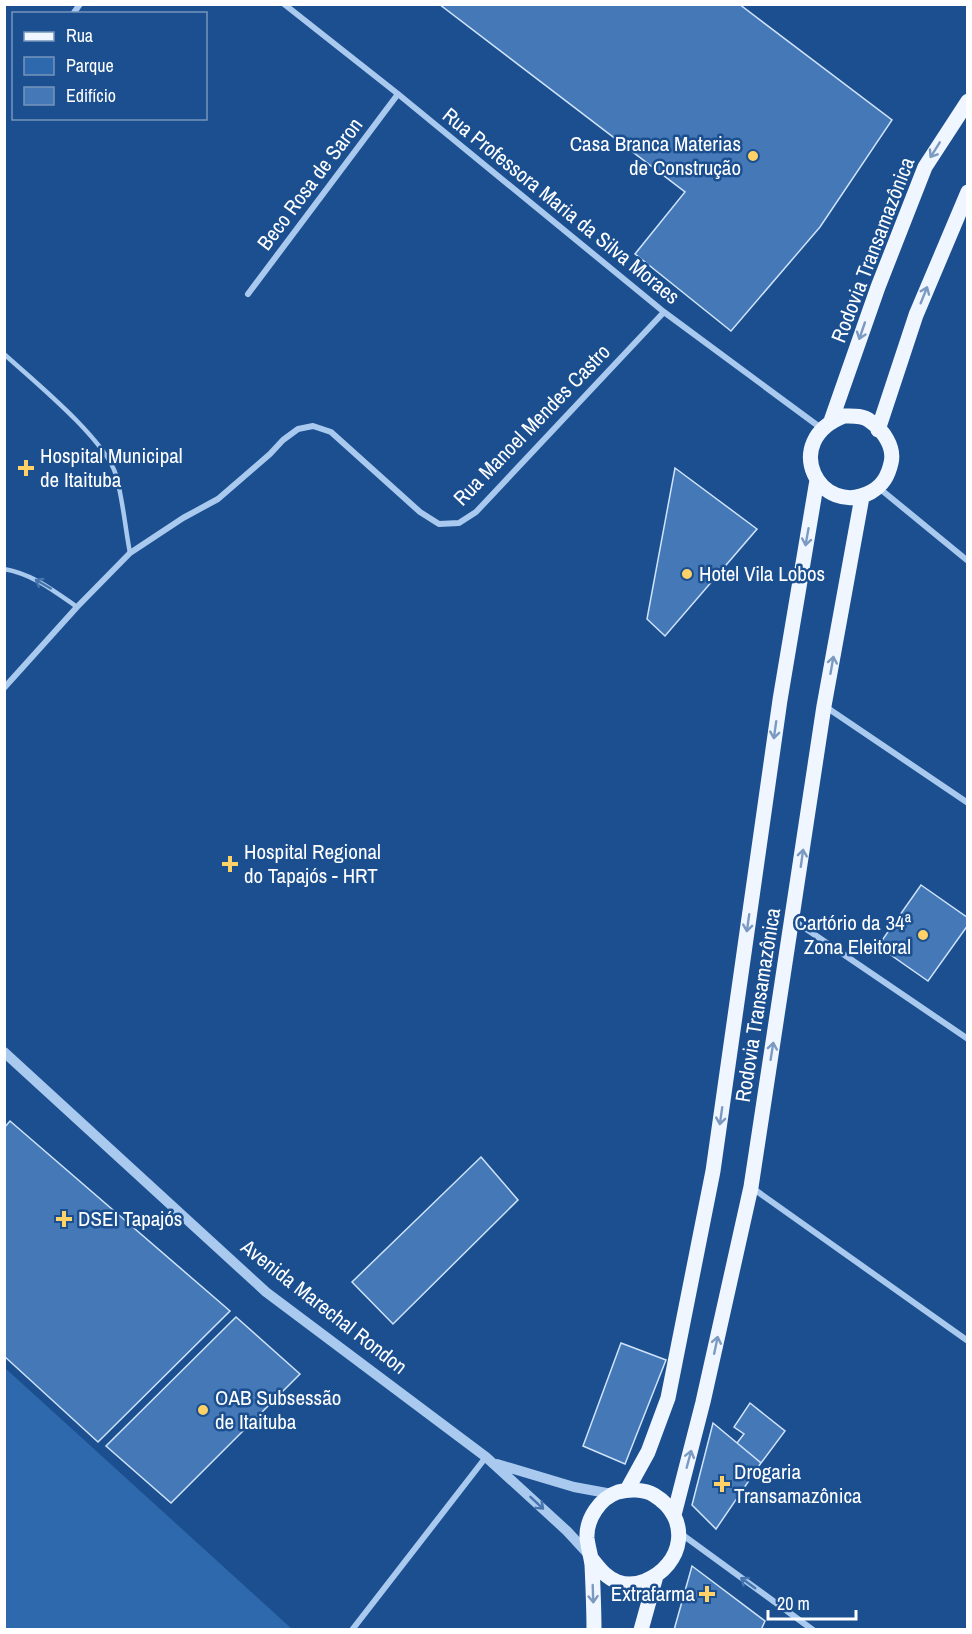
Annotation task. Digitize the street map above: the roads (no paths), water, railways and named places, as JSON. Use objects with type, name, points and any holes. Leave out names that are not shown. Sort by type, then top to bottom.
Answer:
[{"type":"main road","name":"Rodovia Transamazônica","points":[[594,1629],[591,1558],[587,1537],[590,1518],[600,1505],[620,1492],[648,1452],[668,1398],[713,1171],[780,700],[817,480],[810,453],[814,440],[826,424],[925,167],[968,102]]},
{"type":"main road","points":[[878,429],[916,315],[968,192]]},
{"type":"main road","points":[[817,480],[837,495],[850,498],[862,496],[879,488],[889,474],[892,458],[889,441],[869,420],[856,416],[844,416],[826,424]]},
{"type":"main road","name":"Rodovia Transamazônica","points":[[641,1629],[656,1576],[669,1565],[677,1550],[678,1532],[674,1515],[704,1402],[751,1187],[824,706],[862,496]]},
{"type":"main road","points":[[620,1492],[652,1494],[674,1515]]},
{"type":"main road","points":[[591,1558],[604,1574],[619,1583],[637,1584],[656,1576]]},
{"type":"street","name":"Rua Professora Maria da Silva Moraes","points":[[284,4],[398,94],[664,312],[826,424]]},
{"type":"street","name":"Beco Rosa de Saron","points":[[248,294],[398,94]]},
{"type":"street","name":"Rua Manoel Mendes Castro","points":[[4,688],[77,607],[130,553],[183,518],[218,499],[298,429],[313,426],[332,432],[420,512],[440,524],[459,523],[476,512],[664,312]]},
{"type":"street","points":[[879,488],[968,561]]},
{"type":"street","points":[[824,706],[968,803]]},
{"type":"street","points":[[793,920],[968,1039]]},
{"type":"street","name":"Avenida Marechal Rondon","points":[[4,1052],[266,1292],[490,1460],[567,1531],[591,1558]]},
{"type":"street","points":[[751,1187],[968,1341]]},
{"type":"street","points":[[352,1629],[490,1460]]},
{"type":"street","name":"Avenida Marechal Rondon","points":[[490,1460],[574,1487],[620,1492]]},
{"type":"street","points":[[678,1532],[813,1629]]},
{"type":"lane","points":[[4,354],[83,428],[102,450],[116,474],[130,553]]},
{"type":"lane","points":[[4,569],[17,571],[43,583],[77,607]]},
{"type":"place","name":"Casa Branca Materias de Construção","points":[[753,156]]},
{"type":"place","name":"Hospital Municipal de Itaituba","points":[[26,468]]},
{"type":"place","name":"Hotel Vila Lobos","points":[[687,574]]},
{"type":"place","name":"Hospital Regional do Tapajós - HRT","points":[[230,864]]},
{"type":"place","name":"Cartório da 34ª Zona Eleitoral","points":[[923,935]]},
{"type":"place","name":"DSEI Tapajós","points":[[64,1219]]},
{"type":"place","name":"OAB Subsessão de Itaituba","points":[[203,1410]]},
{"type":"place","name":"Drogaria Transamazônica","points":[[722,1484]]},
{"type":"place","name":"Extrafarma","points":[[707,1594]]}]
